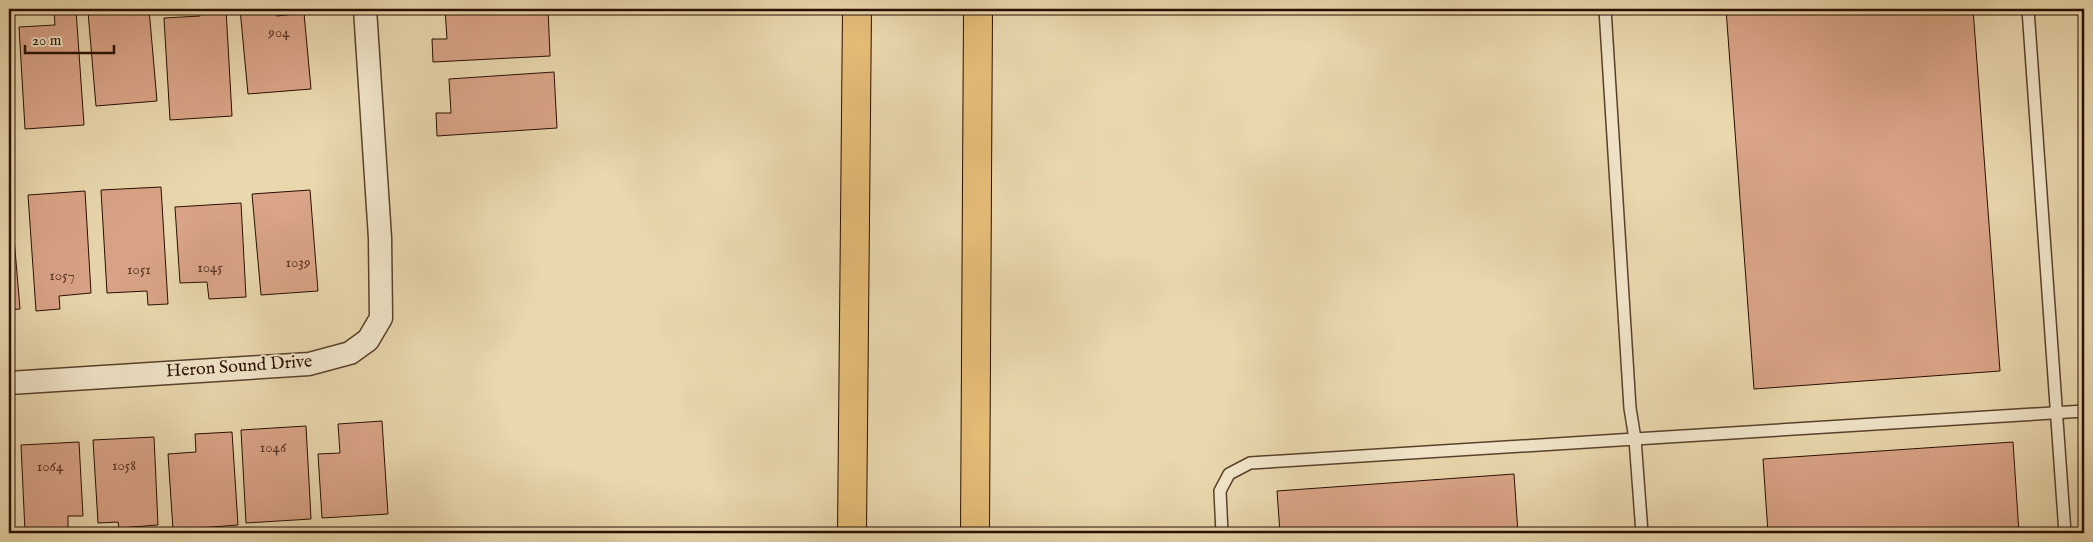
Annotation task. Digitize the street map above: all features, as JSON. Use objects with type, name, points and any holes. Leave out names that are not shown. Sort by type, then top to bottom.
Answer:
[{"type":"highway","points":[[852,533],[857,9]]},
{"type":"highway","points":[[975,533],[978,9]]},
{"type":"street","name":"Heron Sound Drive","points":[[9,383],[309,364],[350,353],[368,340],[381,318],[380,238],[365,9]]},
{"type":"lane","points":[[1605,9],[1630,408],[1635,439],[1642,533]]},
{"type":"lane","points":[[2028,9],[2065,533]]},
{"type":"lane","points":[[1222,533],[1220,491],[1229,474],[1250,463],[2084,411]]},
{"type":"building","points":[[149,9],[157,101],[96,106],[88,12]]},
{"type":"building","points":[[200,9],[226,9],[232,116],[170,120],[164,18],[200,16]]},
{"type":"building","points":[[240,9],[277,9],[277,16],[304,13],[311,89],[248,94]]},
{"type":"building","points":[[445,9],[548,9],[550,56],[433,62],[432,39],[447,39]]},
{"type":"building","points":[[1726,9],[1973,9],[2000,371],[1754,389]]},
{"type":"building","points":[[76,10],[84,125],[25,129],[19,27],[55,25],[54,11]]},
{"type":"building","points":[[554,72],[557,128],[437,136],[436,113],[451,113],[449,79]]},
{"type":"building","points":[[161,187],[168,304],[148,305],[147,291],[107,293],[101,190]]},
{"type":"building","points":[[310,190],[318,291],[261,295],[252,194]]},
{"type":"building","points":[[85,191],[91,293],[59,296],[60,309],[36,311],[28,195]]},
{"type":"building","points":[[241,203],[246,297],[209,299],[207,282],[180,283],[175,207]]},
{"type":"building","points":[[9,214],[12,214],[20,309],[9,310]]},
{"type":"building","points":[[382,421],[388,514],[322,518],[318,454],[340,453],[338,424]]},
{"type":"building","points":[[306,426],[311,519],[246,523],[241,430]]},
{"type":"building","points":[[232,432],[238,525],[173,530],[168,454],[196,452],[195,434]]},
{"type":"building","points":[[154,437],[158,525],[119,528],[118,522],[98,523],[93,440]]},
{"type":"building","points":[[79,442],[83,516],[68,516],[68,530],[25,532],[21,445]]},
{"type":"building","points":[[2013,442],[2019,533],[1768,533],[1763,459]]},
{"type":"building","points":[[1514,474],[1518,533],[1280,533],[1277,491]]}]
